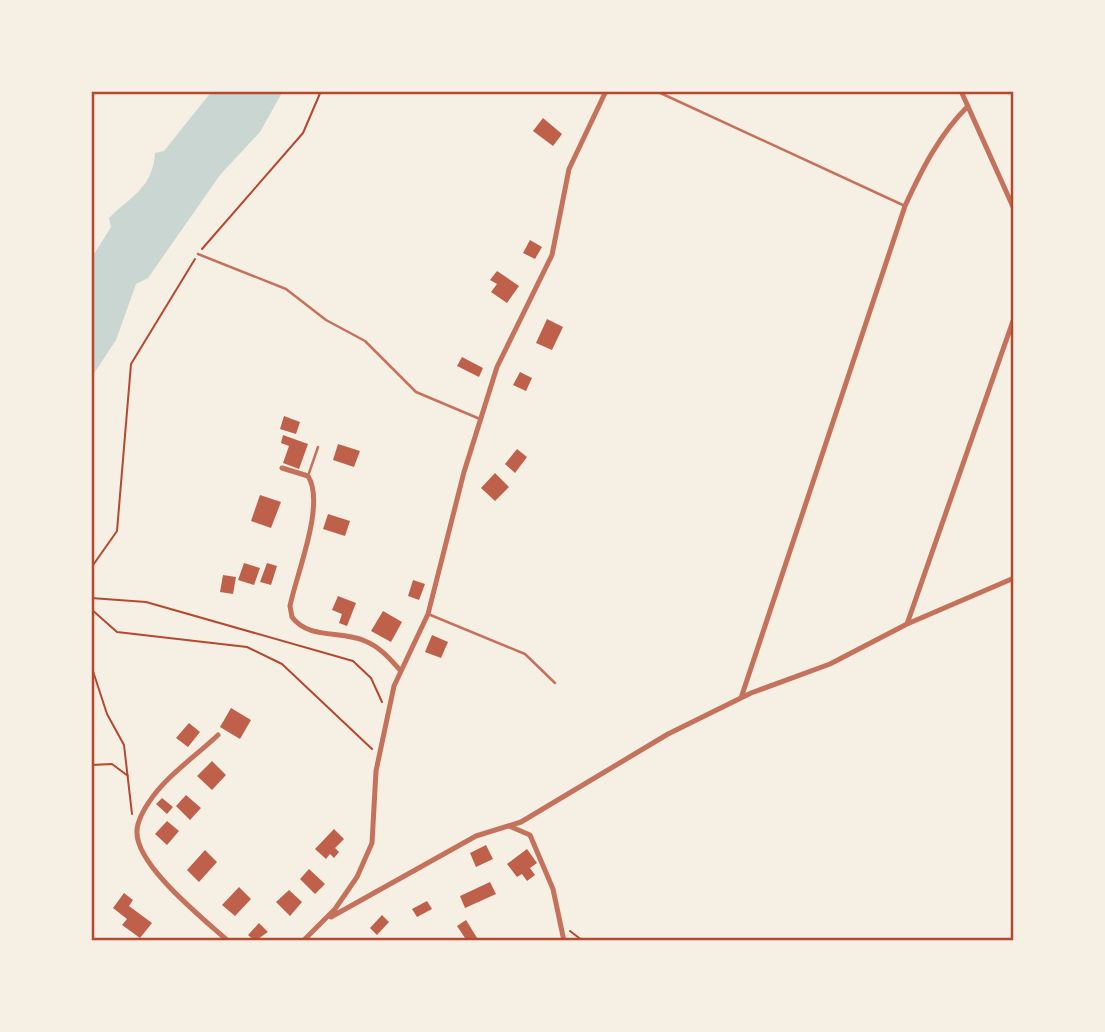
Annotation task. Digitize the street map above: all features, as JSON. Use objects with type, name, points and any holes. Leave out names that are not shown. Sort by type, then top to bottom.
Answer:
[{"type":"street","points":[[303,941],[358,877],[372,843],[379,754],[386,713],[400,670],[428,614],[480,419],[497,368],[552,255],[569,169],[606,91]]},
{"type":"street","points":[[961,91],[1014,209]]},
{"type":"street","points":[[741,698],[905,206],[925,163],[952,122],[968,106]]},
{"type":"street","points":[[907,624],[1014,318]]},
{"type":"street","points":[[282,468],[308,476],[314,498],[307,540],[292,597],[292,617],[299,625],[312,631],[365,640],[379,649],[400,670]]},
{"type":"street","points":[[322,922],[477,836],[509,826],[567,797],[668,734],[741,698],[830,664],[907,624],[1014,578]]},
{"type":"street","points":[[218,735],[155,793],[143,812],[136,832],[145,855],[161,876],[228,941]]},
{"type":"street","points":[[509,826],[530,835],[551,881],[564,941]]},
{"type":"lane","points":[[656,91],[905,206]]},
{"type":"lane","points":[[198,254],[286,289],[326,320],[376,350],[416,392],[480,419]]},
{"type":"lane","points":[[308,476],[318,447]]},
{"type":"lane","points":[[428,614],[525,654],[555,683]]},
{"type":"path","points":[[91,568],[117,531],[131,364],[198,254],[303,133],[321,91]]},
{"type":"path","points":[[91,598],[146,602],[353,661],[371,678],[386,713]]},
{"type":"path","points":[[91,609],[117,632],[247,647],[282,664],[379,754]]},
{"type":"path","points":[[91,665],[107,714],[124,745],[131,813]]},
{"type":"path","points":[[91,765],[112,764],[129,777]]},
{"type":"path","points":[[559,924],[583,941]]},
{"type":"shaded area","points":[[212,91],[283,91],[260,132],[220,175],[148,278],[136,284],[116,340],[91,378],[91,259],[111,227],[109,218],[140,190],[150,175],[155,153],[164,151]]},
{"type":"building","points":[[543,118],[562,134],[553,146],[533,131]]},
{"type":"building","points":[[530,240],[542,247],[535,259],[523,253]]},
{"type":"building","points":[[497,271],[519,286],[507,303],[491,292],[497,284],[490,280]]},
{"type":"building","points":[[547,319],[563,327],[552,350],[536,343]]},
{"type":"building","points":[[462,357],[483,368],[479,377],[457,366]]},
{"type":"building","points":[[520,372],[532,378],[526,391],[513,385]]},
{"type":"building","points":[[284,416],[300,422],[296,434],[280,429]]},
{"type":"building","points":[[283,435],[308,444],[299,469],[283,463],[289,446],[281,443]]},
{"type":"building","points":[[338,444],[360,451],[354,467],[333,460]]},
{"type":"building","points":[[517,449],[527,457],[515,473],[505,464]]},
{"type":"building","points":[[495,473],[509,487],[495,501],[481,488]]},
{"type":"building","points":[[260,495],[281,502],[271,528],[251,521]]},
{"type":"building","points":[[328,514],[350,521],[345,536],[323,529]]},
{"type":"building","points":[[244,563],[260,568],[254,585],[238,580]]},
{"type":"building","points":[[267,563],[277,566],[271,585],[260,582]]},
{"type":"building","points":[[223,575],[236,577],[233,594],[220,592]]},
{"type":"building","points":[[413,580],[425,584],[419,600],[408,596]]},
{"type":"building","points":[[338,596],[356,603],[347,626],[339,623],[342,614],[332,610]]},
{"type":"building","points":[[383,611],[402,622],[391,642],[371,631]]},
{"type":"building","points":[[432,635],[448,642],[441,658],[425,652]]},
{"type":"building","points":[[231,708],[251,720],[240,739],[220,727]]},
{"type":"building","points":[[189,723],[200,732],[188,747],[176,738]]},
{"type":"building","points":[[212,761],[226,775],[212,790],[197,776]]},
{"type":"building","points":[[186,795],[201,808],[190,820],[176,806]]},
{"type":"building","points":[[162,798],[173,807],[167,814],[156,804]]},
{"type":"building","points":[[167,821],[179,831],[167,845],[155,834]]},
{"type":"building","points":[[334,829],[344,839],[335,848],[339,852],[334,858],[330,854],[326,859],[315,849]]},
{"type":"building","points":[[486,845],[493,859],[476,867],[470,853]]},
{"type":"building","points":[[527,849],[537,863],[530,868],[535,875],[527,881],[522,874],[517,877],[507,864]]},
{"type":"building","points":[[205,850],[217,862],[199,882],[187,870]]},
{"type":"building","points":[[309,869],[325,884],[315,894],[300,879]]},
{"type":"building","points":[[490,882],[496,894],[465,908],[460,896]]},
{"type":"building","points":[[239,887],[251,899],[235,916],[222,905]]},
{"type":"building","points":[[289,890],[302,902],[290,916],[276,902]]},
{"type":"building","points":[[124,893],[133,900],[129,906],[152,923],[140,938],[122,925],[127,919],[113,908]]},
{"type":"building","points":[[427,901],[432,909],[417,917],[412,909]]},
{"type":"building","points":[[382,915],[389,922],[377,935],[370,928]]},
{"type":"building","points":[[466,920],[479,941],[467,941],[457,926]]},
{"type":"building","points":[[259,923],[268,932],[255,941],[248,935]]}]
